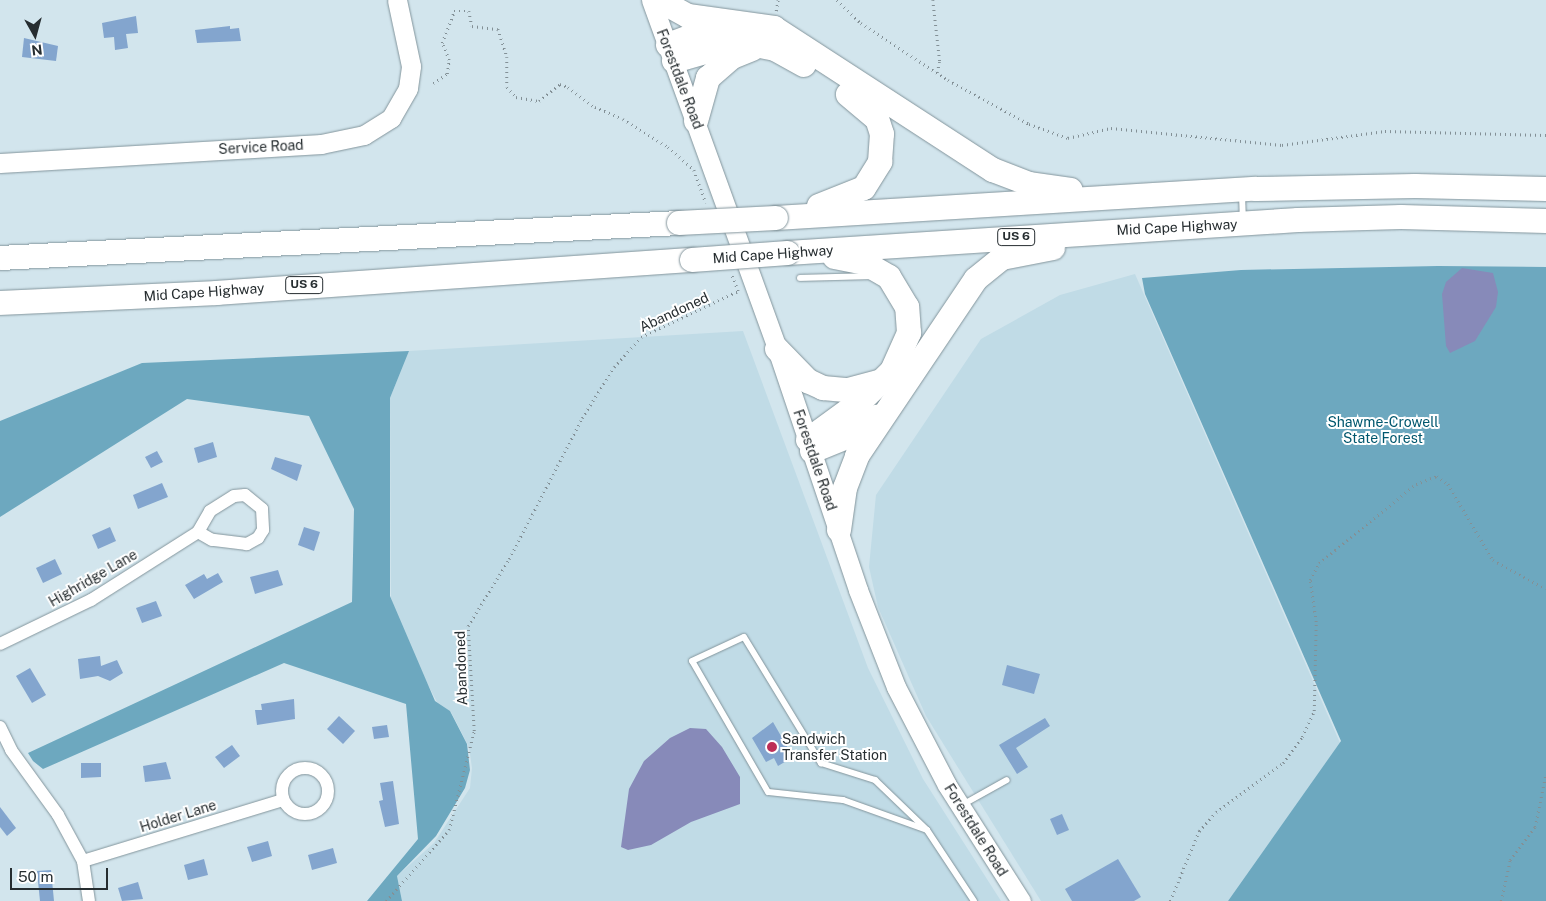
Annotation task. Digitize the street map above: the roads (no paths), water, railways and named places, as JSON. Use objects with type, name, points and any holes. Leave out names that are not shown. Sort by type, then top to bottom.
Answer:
[{"type":"highway","points":[[659,0],[688,16],[764,25],[784,34],[993,170],[1048,187],[1130,197]]},
{"type":"highway","points":[[671,53],[732,22]]},
{"type":"highway","points":[[671,53],[731,44],[764,45],[783,52],[867,107],[877,119],[882,134],[880,162],[864,188],[847,198],[776,218]]},
{"type":"highway","points":[[696,121],[704,86],[716,69],[732,57],[764,45]]},
{"type":"highway","points":[[0,258],[776,218],[1242,190],[1415,186],[1546,190]]},
{"type":"highway","name":"Mid Cape Highway","points":[[0,303],[267,288],[1243,223],[1401,217],[1546,222]]},
{"type":"highway","points":[[839,530],[852,466],[976,279],[1002,258],[1243,223]]},
{"type":"highway","points":[[788,253],[855,260],[889,277],[904,298],[910,323],[903,354],[886,377],[810,446]]},
{"type":"highway","points":[[777,349],[808,381],[830,390],[858,389],[886,377]]},
{"type":"highway","points":[[810,446],[865,428],[894,400]]},
{"type":"main road","name":"Service Road","points":[[0,163],[321,144],[364,135],[391,118],[408,88],[410,60],[397,0]]},
{"type":"main road","name":"Forestdale Road","points":[[651,0],[696,121],[839,530],[896,686],[960,806],[1021,901]]},
{"type":"street","name":"Highridge Lane","points":[[0,644],[91,600],[198,532],[210,510],[234,496],[245,495],[262,509],[263,530],[247,544],[212,540],[198,532]]},
{"type":"street","points":[[0,727],[11,750],[58,814],[83,861],[89,901]]},
{"type":"street","name":"Holder Lane","points":[[83,861],[283,800]]},
{"type":"lane","points":[[1242,190],[1243,223]]},
{"type":"lane","points":[[800,278],[852,274],[889,277]]},
{"type":"lane","points":[[46,310],[267,288]]},
{"type":"lane","points":[[927,830],[843,800],[768,792],[692,661],[744,637],[821,762],[875,780],[927,830],[974,901]]},
{"type":"lane","points":[[960,806],[1006,780]]},
{"type":"place","name":"Sandwich Transfer Station","points":[[772,747]]},
{"type":"park label","name":"Shawme-Crowell State Forest","points":[[1383,430]]}]
